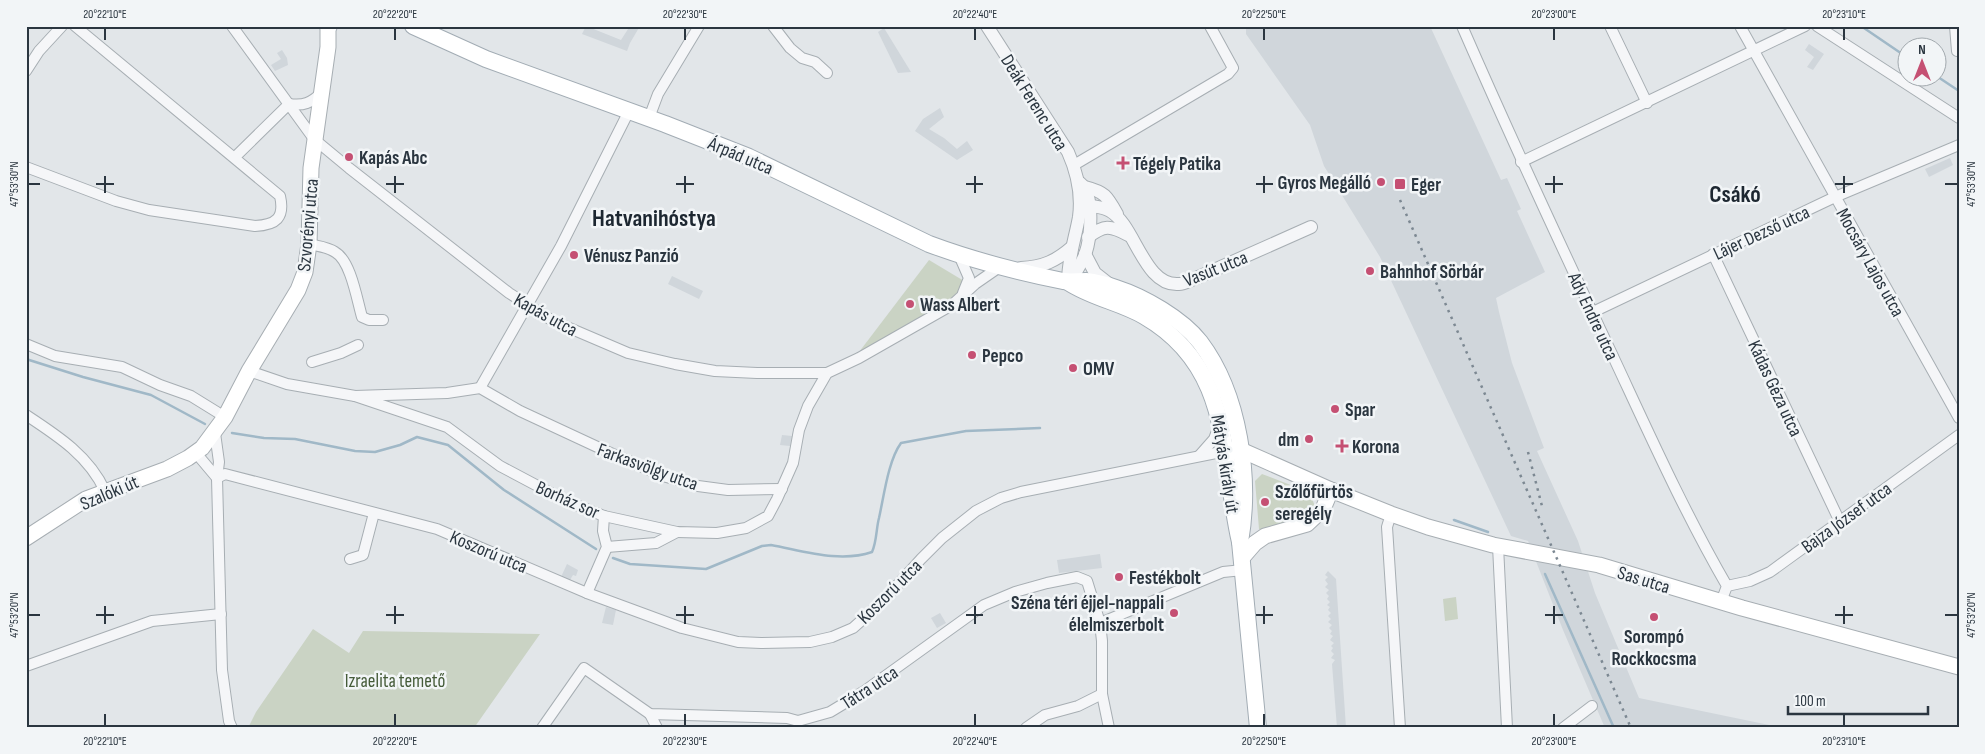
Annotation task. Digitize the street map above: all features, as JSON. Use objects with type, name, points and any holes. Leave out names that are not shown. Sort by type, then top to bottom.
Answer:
[{"type":"main road","name":"Szvorényi utca","points":[[199,450],[215,433],[225,417],[249,371],[298,290],[305,272],[309,244],[314,139],[328,47],[328,26]]},
{"type":"main road","name":"Árpád utca","points":[[413,26],[486,59],[649,118],[749,157],[899,230],[959,255],[1068,282]]},
{"type":"main road","name":"Mátyás király út","points":[[1068,282],[1088,281],[1113,287],[1149,301],[1178,322],[1199,341],[1218,371],[1236,426],[1233,450],[1235,520],[1242,557],[1258,728]]},
{"type":"main road","name":"Mátyás király út","points":[[1068,282],[1083,292],[1144,316],[1169,334],[1190,354],[1212,396],[1233,450],[1243,469],[1242,557]]},
{"type":"main road","name":"Szalóki út","points":[[26,538],[86,499],[167,469],[199,450]]},
{"type":"main road","name":"Sas utca","points":[[1233,450],[1428,527],[1498,546],[1599,565],[1721,602],[1959,667]]},
{"type":"main road","points":[[1242,557],[1255,542],[1265,536],[1308,524],[1323,510],[1331,490]]},
{"type":"main road","points":[[1243,524],[1255,535],[1265,536]]},
{"type":"street","points":[[26,71],[40,51],[62,26]]},
{"type":"street","points":[[26,167],[116,201],[149,210],[255,226],[269,225],[279,218],[282,206],[280,196],[75,26]]},
{"type":"street","name":"Kapás utca","points":[[232,26],[314,139],[527,306],[553,322],[628,352],[676,364],[715,370],[758,373],[827,372]]},
{"type":"street","points":[[649,118],[658,94],[699,26]]},
{"type":"street","points":[[773,26],[790,48],[802,58],[815,62],[827,72]]},
{"type":"street","name":"Deák Ferenc utca","points":[[987,26],[1068,152],[1081,186],[1079,215],[1068,263],[1068,282]]},
{"type":"street","points":[[1074,165],[1221,78],[1233,68],[1210,26]]},
{"type":"street","name":"Ady Endre utca","points":[[1462,26],[1522,162],[1592,312],[1704,546],[1727,586]]},
{"type":"street","points":[[1610,26],[1647,103]]},
{"type":"street","name":"Mocsáry Lajos utca","points":[[1740,26],[1959,418]]},
{"type":"street","points":[[1522,162],[1805,26]]},
{"type":"street","points":[[1817,26],[1959,118]]},
{"type":"street","points":[[1955,26],[1957,51]]},
{"type":"street","points":[[235,157],[289,104],[302,105],[312,102],[321,93]]},
{"type":"street","points":[[249,371],[270,380],[355,396],[447,393],[480,388],[561,246],[629,111]]},
{"type":"street","name":"Lájer Dezső utca","points":[[1592,312],[1835,197],[1959,145]]},
{"type":"street","points":[[1068,282],[1085,254],[1088,237],[1091,206],[1081,186]]},
{"type":"street","name":"Vasút utca","points":[[1081,186],[1100,191],[1108,198],[1153,272],[1166,282],[1179,284],[1194,279],[1311,226]]},
{"type":"street","points":[[1079,215],[1091,206],[1104,208],[1118,216]]},
{"type":"street","points":[[1088,237],[1099,228],[1114,228],[1130,237]]},
{"type":"street","points":[[309,244],[334,251],[343,258],[362,317],[369,320],[383,320]]},
{"type":"street","points":[[782,490],[793,463],[799,430],[808,406],[827,372],[859,358],[927,321],[952,305],[985,276],[1006,268],[1034,268],[1048,264],[1060,258],[1072,247]]},
{"type":"street","points":[[1085,254],[1096,273],[1113,287]]},
{"type":"street","name":"Kádas Géza utca","points":[[1713,254],[1840,522]]},
{"type":"street","points":[[959,255],[969,278],[962,295]]},
{"type":"street","points":[[26,344],[55,356],[122,367],[160,385],[192,396],[225,417]]},
{"type":"street","points":[[312,362],[341,353],[358,345]]},
{"type":"street","name":"Farkasvölgy utca","points":[[480,388],[529,415],[606,452],[663,476],[698,486],[728,490],[782,490]]},
{"type":"street","name":"Borház sor","points":[[355,396],[447,428],[500,466],[566,501],[604,516],[677,532],[717,533],[746,528],[768,516],[782,490]]},
{"type":"street","points":[[26,415],[83,456],[98,475],[105,491]]},
{"type":"street","points":[[1199,456],[1214,439],[1220,419]]},
{"type":"street","points":[[215,433],[221,476],[222,670],[229,721],[232,728]]},
{"type":"street","name":"Bajza József utca","points":[[1727,586],[1750,581],[1770,572],[1959,435]]},
{"type":"street","points":[[199,450],[214,451],[219,462]]},
{"type":"street","points":[[199,450],[221,476]]},
{"type":"street","name":"Koszorú utca","points":[[221,476],[437,529],[587,593],[682,628],[738,642],[788,643],[832,637],[853,628],[881,603],[921,558],[942,538],[976,511],[1001,498],[1063,483],[1233,450]]},
{"type":"street","points":[[350,559],[363,555],[374,513]]},
{"type":"street","points":[[1391,514],[1387,527],[1400,728]]},
{"type":"street","points":[[587,593],[607,547],[603,531],[604,516]]},
{"type":"street","points":[[607,547],[656,543],[677,532]]},
{"type":"street","points":[[1498,546],[1507,728]]},
{"type":"street","points":[[1110,728],[1102,694],[1100,623],[1223,572],[1242,557]]},
{"type":"street","name":"Tátra utca","points":[[650,714],[787,718],[801,725],[830,712],[863,692],[984,605],[1015,592],[1047,583],[1077,577],[1087,582],[1100,623]]},
{"type":"street","points":[[1721,602],[1727,586]]},
{"type":"street","points":[[26,666],[152,621],[221,614]]},
{"type":"street","points":[[542,728],[584,668],[650,714],[656,728]]},
{"type":"street","points":[[1026,728],[1045,715],[1078,706],[1102,694]]},
{"type":"street","points":[[1563,728],[1592,706]]},
{"type":"shaded area","points":[[586,26],[621,40],[630,26],[640,26],[627,51],[582,34]]},
{"type":"shaded area","points":[[1246,26],[1430,26],[1501,180],[1507,178],[1521,209],[1517,211],[1545,272],[1496,298],[1499,312],[1512,363],[1544,448],[1537,451],[1578,541],[1595,593],[1639,698],[1784,728],[1605,728],[1563,630],[1528,541],[1511,536],[1380,257],[1324,166],[1310,125],[1246,34]]},
{"type":"shaded area","points":[[884,28],[911,72],[898,73],[878,32]]},
{"type":"shaded area","points":[[1809,44],[1824,54],[1813,70],[1807,67],[1814,57],[1805,50]]},
{"type":"shaded area","points":[[282,50],[287,58],[288,65],[275,71],[271,65],[281,59],[277,53]]},
{"type":"shaded area","points":[[940,108],[944,117],[929,129],[957,149],[967,141],[973,150],[957,160],[915,131],[923,119]]},
{"type":"shaded area","points":[[1950,158],[1953,165],[1929,177],[1925,169]]},
{"type":"shaded area","points":[[672,276],[703,291],[699,299],[668,284]]},
{"type":"shaded area","points":[[782,435],[792,436],[790,446],[780,445]]},
{"type":"shaded area","points":[[1100,554],[1102,568],[1059,573],[1057,560]]},
{"type":"shaded area","points":[[567,564],[578,570],[576,576],[573,575],[570,580],[561,577]]},
{"type":"shaded area","points":[[1328,571],[1336,579],[1346,728],[1337,728],[1332,664],[1335,660],[1331,658],[1334,654],[1331,651],[1333,648],[1331,646],[1334,643],[1330,640],[1333,636],[1330,634],[1332,631],[1329,628],[1332,625],[1328,622],[1331,619],[1328,616],[1331,613],[1328,610],[1330,607],[1327,605],[1330,602],[1327,599],[1329,596],[1326,593],[1329,590],[1325,587],[1328,584],[1325,580],[1328,577],[1325,575]]},
{"type":"shaded area","points":[[606,607],[616,610],[613,625],[602,623]]},
{"type":"shaded area","points":[[940,613],[946,623],[937,628],[931,618]]},
{"type":"green space","points":[[929,260],[964,281],[958,295],[948,305],[856,356]]},
{"type":"green space","points":[[1262,474],[1306,491],[1312,498],[1315,507],[1308,520],[1262,530],[1259,529],[1255,481]]},
{"type":"green space","points":[[1456,597],[1458,619],[1445,621],[1443,599]]},
{"type":"green space","name":"Izraelita temető","points":[[313,629],[349,653],[363,631],[540,634],[474,728],[248,728],[256,712]]},
{"type":"waterway","points":[[1861,26],[1898,51]]},
{"type":"waterway","points":[[1948,84],[1959,91]]},
{"type":"waterway","points":[[26,359],[83,377],[151,395],[205,424]]},
{"type":"waterway","points":[[613,558],[630,564],[706,569],[762,546],[771,545],[835,556],[860,555],[872,552],[890,469],[901,443],[966,431],[1040,428]]},
{"type":"waterway","points":[[232,433],[264,438],[295,439],[355,451],[375,452],[400,445],[417,437],[448,445],[504,490],[596,549]]},
{"type":"waterway","points":[[1454,520],[1488,532]]},
{"type":"waterway","points":[[1545,574],[1614,728]]},
{"type":"railway","points":[[1400,200],[1631,728]]},
{"type":"railway","points":[[1528,452],[1543,510]]},
{"type":"place","name":"Kapás Abc","points":[[349,157]]},
{"type":"place","name":"Tégely Patika","points":[[1123,163]]},
{"type":"place","name":"Gyros Megálló","points":[[1381,182]]},
{"type":"place","name":"Eger","points":[[1400,184]]},
{"type":"place","name":"Vénusz Panzió","points":[[574,255]]},
{"type":"place","name":"Bahnhof Sörbár","points":[[1370,271]]},
{"type":"place","name":"Wass Albert","points":[[910,304]]},
{"type":"place","name":"Pepco","points":[[972,355]]},
{"type":"place","name":"OMV","points":[[1073,368]]},
{"type":"place","name":"Spar","points":[[1335,409]]},
{"type":"place","name":"dm","points":[[1309,439]]},
{"type":"place","name":"Korona","points":[[1342,446]]},
{"type":"place","name":"Szőlőfürtös seregély","points":[[1265,502]]},
{"type":"place","name":"Festékbolt","points":[[1119,577]]},
{"type":"place","name":"Széna téri éjjel-nappali élelmiszerbolt","points":[[1174,613]]},
{"type":"place","name":"Sorompó Rockkocsma","points":[[1654,617]]},
{"type":"district","name":"Csákó","points":[[1735,194]]},
{"type":"district","name":"Hatvanihóstya","points":[[654,218]]}]
